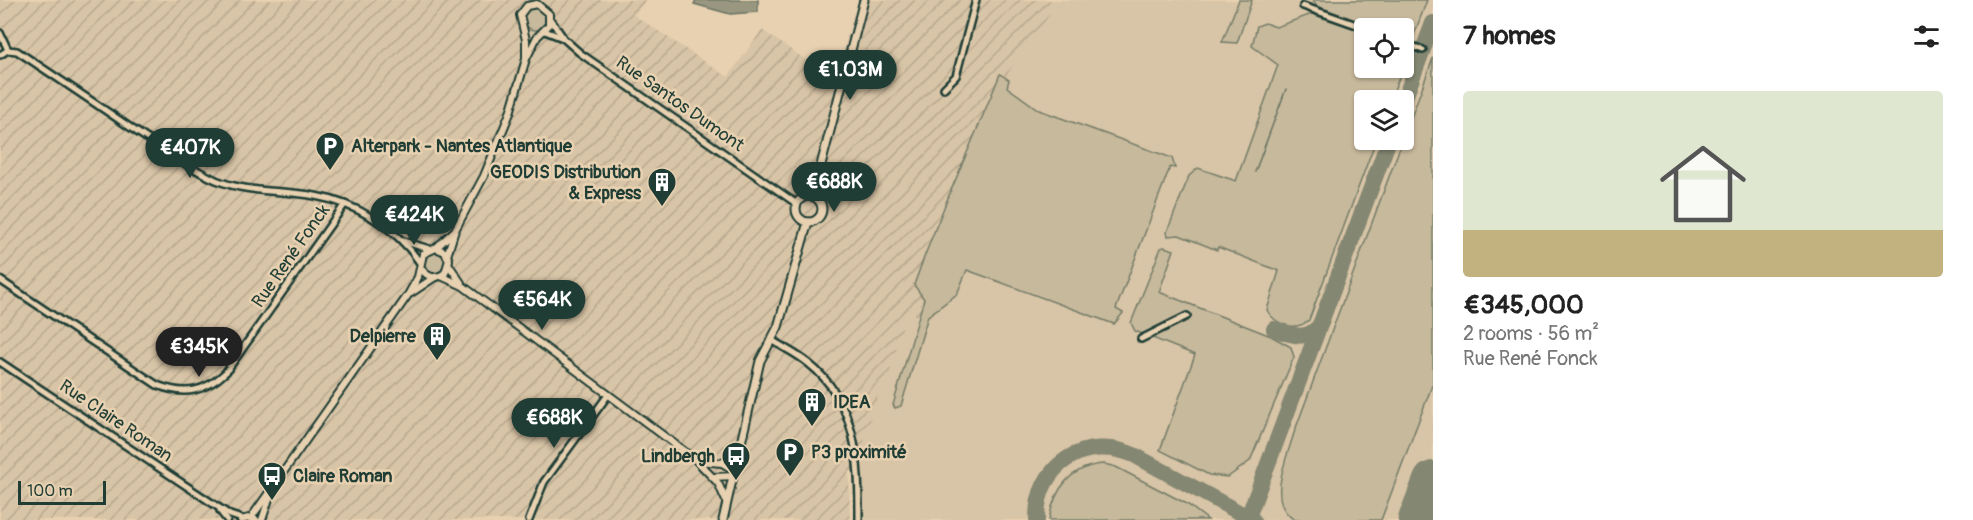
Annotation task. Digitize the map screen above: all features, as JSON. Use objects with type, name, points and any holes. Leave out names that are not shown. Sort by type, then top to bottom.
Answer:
[{"type":"main road","points":[[813,196],[864,0]]},
{"type":"main road","points":[[805,196],[813,196],[822,205],[822,213],[816,220],[808,222],[798,216],[797,204],[805,196]]},
{"type":"main road","points":[[723,520],[760,361],[772,340],[808,222]]},
{"type":"street","points":[[543,0],[550,19],[563,38]]},
{"type":"street","points":[[944,88],[956,76],[976,0]]},
{"type":"street","points":[[526,59],[524,30],[520,15],[530,3],[545,8]]},
{"type":"street","points":[[1303,6],[1354,24]]},
{"type":"street","points":[[463,286],[449,265],[447,256],[455,230],[494,152],[510,112],[526,59],[550,19]]},
{"type":"street","points":[[524,30],[536,35],[543,32]]},
{"type":"street","name":"Rue Santos Dumont","points":[[543,32],[563,38],[797,204]]},
{"type":"street","points":[[0,33],[8,50]]},
{"type":"street","points":[[1414,47],[1423,50]]},
{"type":"street","points":[[0,55],[8,50],[17,51],[153,143],[217,180],[256,190],[315,196],[345,204],[368,214],[399,239],[427,276],[438,277],[463,286],[697,461],[713,477],[727,503]]},
{"type":"street","name":"Rue René Fonck","points":[[0,280],[158,385],[169,390],[196,391],[208,388],[226,372],[345,204]]},
{"type":"street","points":[[241,520],[254,519],[272,489],[408,295],[423,254],[433,249],[455,230]]},
{"type":"street","points":[[399,239],[433,249],[447,256]]},
{"type":"street","points":[[408,295],[438,277],[449,265]]},
{"type":"street","points":[[1141,339],[1187,316]]},
{"type":"street","points":[[772,340],[818,372],[843,405],[857,450],[859,520]]},
{"type":"street","name":"Rue Claire Roman","points":[[0,362],[230,515],[241,520]]},
{"type":"street","points":[[529,520],[544,482],[608,395]]},
{"type":"street","points":[[697,461],[722,463],[740,450]]},
{"type":"street","points":[[713,477],[724,479],[734,475],[722,463]]},
{"type":"street","points":[[262,520],[272,489]]},
{"type":"street","name":"Rue Claire Roman","points":[[215,505],[227,520]]},
{"type":"shaded area","points":[[0,0],[646,0],[634,15],[728,77],[762,30],[835,80],[858,0],[1060,0],[1005,77],[1000,75],[987,112],[969,146],[920,316],[912,314],[905,317],[887,383],[882,382],[862,448],[863,469],[849,471],[850,520],[0,520]]},
{"type":"shaded area","points":[[696,0],[758,0],[758,12],[730,14],[694,4]]},
{"type":"shaded area","points":[[1060,0],[1433,0],[1433,520],[864,520],[862,447],[882,381],[887,382],[905,317],[912,314],[919,316],[914,285],[1000,74]]},
{"type":"shaded area","points":[[1239,0],[1252,0],[1237,43],[1222,42]]},
{"type":"shaded area","points":[[1312,0],[1427,0],[1414,35],[1414,18],[1354,20],[1317,6]]},
{"type":"shaded area","points":[[535,8],[543,11],[546,19],[543,27],[535,30],[527,27],[524,19],[527,11]]},
{"type":"shaded area","points":[[1312,14],[1354,28],[1354,78],[1399,78],[1394,90],[1354,90],[1354,150],[1372,150],[1309,320],[1298,326],[1280,323],[1267,310],[1279,271],[1218,247],[1217,250],[1179,235],[1168,236],[1167,232],[1189,176],[1198,168],[1236,181],[1278,65],[1252,46],[1257,26],[1265,23],[1276,27]]},
{"type":"shaded area","points":[[1433,58],[1433,383],[1381,520],[1295,520],[1286,512],[1281,503],[1283,467],[1399,150],[1414,150],[1414,109]]},
{"type":"shaded area","points":[[1000,74],[1009,80],[1007,87],[1039,110],[1172,158],[1175,168],[1170,167],[1116,309],[1123,313],[1114,324],[967,270],[957,294],[928,316],[901,406],[895,408],[893,405],[924,299],[914,285]]},
{"type":"shaded area","points":[[1161,248],[1174,250],[1159,292],[1271,336],[1291,347],[1294,357],[1250,461],[1228,477],[1209,475],[1160,450],[1195,355],[1135,331],[1131,323]]},
{"type":"shaded area","points":[[435,253],[442,256],[445,263],[442,270],[435,273],[428,270],[425,263],[428,256]]},
{"type":"shaded area","points":[[1104,464],[1116,467],[1187,504],[1208,520],[1049,520],[1055,498],[1066,481],[1082,469]]},
{"type":"waterway","points":[[1255,172],[1286,89]]},
{"type":"taxiway","points":[[1408,90],[1433,23]]},
{"type":"taxiway","points":[[1247,520],[1385,150]]},
{"type":"taxiway","points":[[1274,329],[1298,336],[1309,334],[1320,325]]},
{"type":"taxiway","points":[[1037,520],[1039,501],[1045,484],[1054,470],[1067,459],[1082,452],[1098,449],[1116,450],[1134,455],[1253,520]]},
{"type":"runway","points":[[1418,520],[1433,481]]},
{"type":"place","name":"Alterpark - Nantes Atlantique","points":[[330,172]]},
{"type":"place","name":"GEODIS Distribution & Express","points":[[662,208]]},
{"type":"place","name":"Delpierre","points":[[437,362]]},
{"type":"place","name":"IDEA","points":[[812,428]]},
{"type":"place","name":"P3 proximité","points":[[790,478]]},
{"type":"place","name":"Lindbergh","points":[[736,482]]},
{"type":"place","name":"Claire Roman","points":[[272,502]]}]
